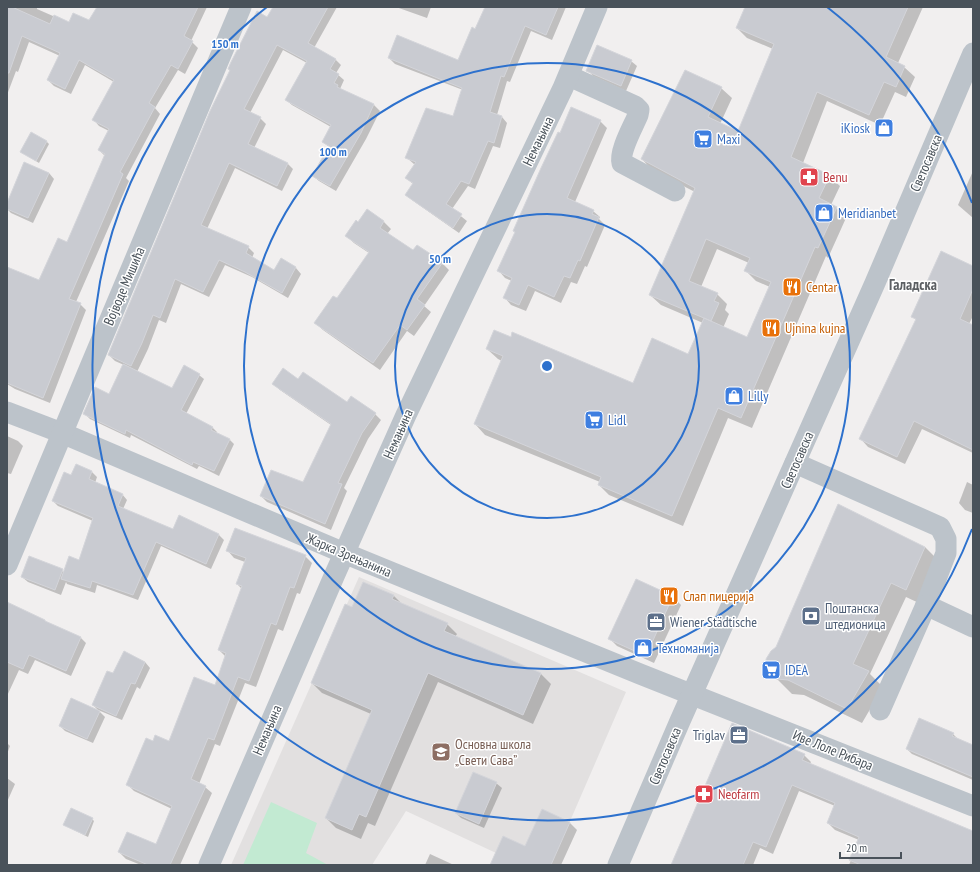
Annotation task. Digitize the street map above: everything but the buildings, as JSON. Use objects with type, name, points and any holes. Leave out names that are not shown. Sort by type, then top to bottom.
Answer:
[{"type":"street","name":"Војводе Мишића","points":[[7,565],[241,7]]},
{"type":"street","name":"Немањина","points":[[209,865],[344,553],[406,415],[569,76],[597,7]]},
{"type":"street","name":"Светосавска","points":[[618,865],[875,283],[973,53]]},
{"type":"street","points":[[569,76],[635,106],[639,110],[623,150],[622,162],[675,191]]},
{"type":"street","name":"Жарка Зрењанина","points":[[7,412],[62,433],[344,553],[692,695]]},
{"type":"street","points":[[795,463],[940,527],[946,539],[946,553],[926,605],[880,710]]},
{"type":"street","points":[[926,605],[973,627]]},
{"type":"street","name":"Иве Лоле Рибара","points":[[692,695],[762,721],[973,806]]},
{"type":"shaded area","name":"Основна школа „Свети Сава”","points":[[359,577],[626,692],[551,865],[522,865],[406,811],[372,865],[231,865]]},
{"type":"green space","points":[[271,802],[317,823],[306,853],[328,865],[243,865]]},
{"type":"place","name":"iKiosk","points":[[884,128]]},
{"type":"place","name":"Maxi","points":[[703,139]]},
{"type":"place","name":"Benu","points":[[809,177]]},
{"type":"place","name":"Meridianbet","points":[[824,213]]},
{"type":"place","name":"Centar","points":[[792,287]]},
{"type":"place","name":"Ujnina kujna","points":[[771,328]]},
{"type":"place","name":"Lilly","points":[[734,396]]},
{"type":"place","name":"Lidl","points":[[594,420]]},
{"type":"place","name":"Слап пицерија","points":[[669,596]]},
{"type":"place","name":"Поштанска штедионица","points":[[811,616]]},
{"type":"place","name":"Wiener Städtische","points":[[656,622]]},
{"type":"place","name":"Техноманија","points":[[643,648]]},
{"type":"place","name":"IDEA","points":[[771,670]]},
{"type":"place","name":"Triglav","points":[[739,735]]},
{"type":"place","name":"Основна школа „Свети Сава”","points":[[441,752]]},
{"type":"place","name":"Neofarm","points":[[704,794]]},
{"type":"district","name":"Галадска","points":[[913,285]]}]
